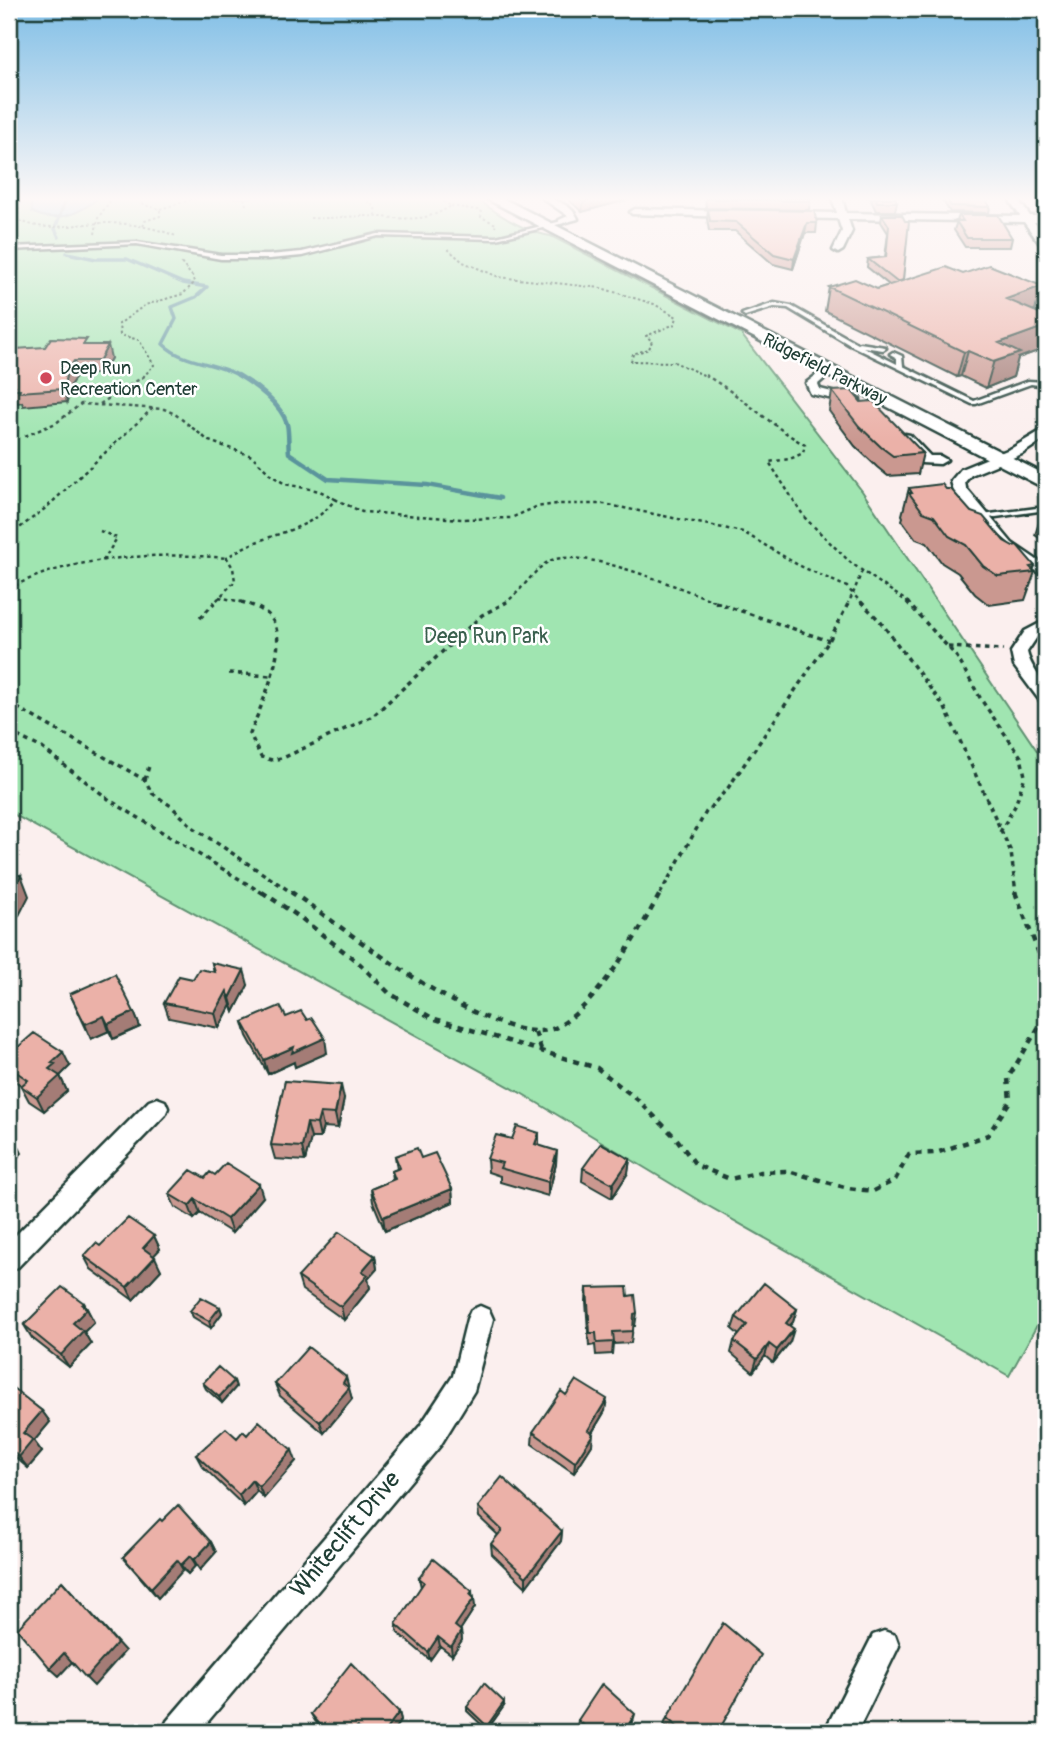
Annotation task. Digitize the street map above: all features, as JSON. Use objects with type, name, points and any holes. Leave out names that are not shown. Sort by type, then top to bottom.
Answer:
[{"type":"main road","name":"Ridgefield Parkway","points":[[658,279],[828,370],[1009,455],[1046,465]]},
{"type":"main road","name":"Ridgefield Parkway","points":[[671,279],[745,314],[1009,455],[1046,483]]},
{"type":"street","points":[[828,370],[812,383],[815,391],[866,407]]},
{"type":"street","points":[[899,431],[926,460],[940,460]]},
{"type":"street","points":[[1046,432],[1009,455],[966,472],[958,481],[958,489],[1007,546],[1046,573]]},
{"type":"street","points":[[1046,625],[1031,634],[1019,652],[1022,666],[1046,697]]},
{"type":"street","points":[[9,1259],[158,1108]]},
{"type":"street","name":"Whiteclift Drive","points":[[178,1732],[430,1436],[465,1382],[480,1319]]},
{"type":"street","points":[[840,1732],[884,1646]]},
{"type":"lane","points":[[745,314],[774,305],[789,307],[852,344],[974,402],[1030,382],[1046,384]]},
{"type":"lane","points":[[852,344],[883,348]]},
{"type":"lane","points":[[893,354],[900,357],[900,367]]},
{"type":"lane","points":[[982,517],[1037,510]]},
{"type":"path","points":[[503,279],[598,287],[653,302],[669,310],[677,317],[675,324],[646,336],[652,341],[649,349],[633,354],[631,361],[680,364],[711,378],[778,425],[782,432],[805,445],[799,456],[769,462],[774,474],[805,518],[862,571],[896,592],[920,612],[948,647],[1021,757],[1025,776],[1014,806],[1000,832]]},
{"type":"path","points":[[98,405],[149,373],[154,365],[139,340],[120,335],[119,324],[145,304],[183,294],[192,285]]},
{"type":"path","points":[[25,436],[56,423],[81,404],[153,408],[174,414],[209,441],[252,456],[271,475],[285,484],[320,491],[362,512],[451,518],[510,517],[556,504],[604,504],[743,532],[798,565],[847,587],[880,621],[946,708],[1011,852],[1015,892],[1043,964],[1046,981]]},
{"type":"path","points":[[9,536],[47,507],[153,408]]},
{"type":"path","points":[[9,589],[34,575],[103,561],[184,554],[227,558],[243,546],[313,519],[333,505],[335,499]]},
{"type":"path","points":[[100,531],[117,538],[103,561]]},
{"type":"path","points":[[200,618],[234,581],[233,568],[227,558]]},
{"type":"path","points":[[219,597],[261,610],[273,620],[278,634],[271,676],[250,734],[261,757],[272,760],[323,742],[373,716],[482,615],[510,600],[549,561],[573,558],[597,561],[829,641]]},
{"type":"path","points":[[9,703],[145,780],[152,793],[171,806],[194,828],[320,911],[416,979],[476,1015],[535,1032],[556,1027],[578,1010],[602,984],[633,941],[706,812],[728,788],[829,641],[862,571]]},
{"type":"path","points":[[948,647],[1019,652]]},
{"type":"path","points":[[229,673],[271,676]]},
{"type":"path","points":[[9,732],[42,748],[111,801],[236,875],[301,918],[360,964],[389,993],[432,1018],[495,1040],[597,1068],[638,1100],[676,1138],[696,1165],[730,1179],[761,1172],[788,1171],[848,1188],[873,1191],[895,1180],[909,1154],[936,1153],[988,1135],[1010,1101],[1008,1078],[1046,1015]]},
{"type":"path","points":[[145,780],[149,766]]},
{"type":"path","points":[[535,1032],[542,1052]]},
{"type":"green space","name":"Deep Run Park","points":[[9,279],[635,279],[741,334],[862,491],[1046,764],[1046,1309],[1009,1376],[703,1203],[521,1093],[9,812]]},
{"type":"building","points":[[856,279],[877,289],[908,279],[1025,279],[1042,286],[1006,299],[1046,316],[1046,326],[999,343],[1020,353],[993,362],[968,351],[964,352],[829,287]]},
{"type":"building","points":[[51,338],[87,339],[83,345],[108,345],[99,361],[74,361],[67,371],[63,389],[19,392],[20,389],[13,389],[15,386],[9,386],[9,364],[15,349],[45,347]]},
{"type":"building","points":[[851,390],[861,402],[873,401],[923,453],[893,456],[881,447],[859,426],[832,391]]},
{"type":"building","points":[[942,484],[946,489],[951,489],[971,512],[983,516],[1004,541],[1013,546],[1017,545],[1035,566],[1030,567],[1035,572],[998,576],[983,566],[966,545],[949,536],[934,516],[923,512],[909,493],[912,493],[909,488]]},
{"type":"building","points":[[9,875],[21,875],[9,898]]},
{"type":"building","points":[[212,963],[244,970],[230,998],[227,991],[215,1013],[164,1003],[179,976],[193,979],[199,969],[215,972]]},
{"type":"building","points":[[115,974],[134,1012],[108,1024],[104,1016],[85,1024],[70,994]]},
{"type":"building","points":[[280,1006],[286,1017],[301,1011],[307,1020],[312,1018],[325,1038],[292,1053],[294,1047],[264,1060],[243,1022]]},
{"type":"building","points":[[34,1033],[63,1052],[51,1063],[55,1064],[49,1069],[60,1076],[37,1097],[21,1086],[28,1080],[9,1067],[9,1055]]},
{"type":"building","points":[[285,1081],[341,1085],[335,1114],[320,1113],[317,1124],[307,1123],[302,1147],[271,1145]]},
{"type":"building","points":[[517,1126],[539,1133],[535,1144],[557,1151],[548,1182],[500,1168],[502,1163],[487,1159],[496,1135],[512,1139]]},
{"type":"building","points":[[601,1143],[630,1159],[613,1184],[583,1168]]},
{"type":"building","points":[[417,1148],[421,1158],[435,1153],[452,1189],[383,1217],[371,1189],[395,1179],[392,1171],[400,1168],[395,1156]]},
{"type":"building","points":[[226,1163],[259,1184],[227,1219],[195,1199],[189,1206],[169,1194],[191,1170],[205,1178],[210,1172],[215,1175]]},
{"type":"building","points":[[128,1218],[154,1236],[143,1248],[155,1257],[127,1287],[84,1256],[96,1243],[100,1246]]},
{"type":"building","points":[[339,1232],[375,1256],[362,1271],[368,1275],[341,1307],[298,1277]]},
{"type":"building","points":[[764,1283],[797,1309],[786,1323],[794,1329],[777,1350],[769,1344],[757,1359],[734,1341],[747,1325],[736,1317]]},
{"type":"building","points":[[62,1287],[84,1303],[82,1305],[87,1309],[73,1323],[83,1331],[61,1355],[24,1325]]},
{"type":"building","points":[[627,1287],[628,1296],[635,1295],[637,1313],[634,1314],[633,1331],[613,1332],[614,1342],[597,1343],[596,1333],[590,1333],[587,1288]]},
{"type":"building","points":[[201,1297],[220,1307],[209,1321],[190,1311]]},
{"type":"building","points":[[308,1347],[346,1377],[343,1383],[349,1388],[320,1422],[275,1384]]},
{"type":"building","points":[[218,1367],[234,1381],[219,1397],[203,1383]]},
{"type":"building","points":[[576,1380],[607,1399],[588,1430],[593,1434],[575,1462],[533,1432],[561,1391],[566,1395]]},
{"type":"building","points":[[9,1385],[42,1411],[23,1433],[33,1440],[19,1457],[9,1448]]},
{"type":"building","points":[[259,1421],[292,1450],[259,1487],[252,1480],[239,1495],[196,1455],[226,1428],[237,1438],[243,1431],[247,1435]]},
{"type":"building","points":[[502,1477],[562,1531],[526,1577],[491,1544],[502,1530],[478,1507]]},
{"type":"building","points":[[178,1505],[211,1542],[194,1560],[190,1556],[181,1565],[177,1560],[151,1588],[123,1557],[160,1519],[162,1521]]},
{"type":"building","points":[[433,1559],[472,1591],[470,1594],[474,1598],[455,1626],[461,1631],[451,1647],[438,1637],[428,1652],[396,1624],[424,1582],[419,1578]]},
{"type":"building","points":[[62,1581],[117,1643],[86,1678],[64,1653],[50,1668],[17,1629]]},
{"type":"building","points":[[723,1623],[761,1655],[718,1732],[683,1732],[667,1718]]},
{"type":"building","points":[[351,1663],[399,1712],[384,1732],[362,1732],[357,1727],[353,1732],[320,1732],[323,1728],[311,1714]]},
{"type":"building","points":[[484,1683],[504,1702],[487,1726],[467,1707]]},
{"type":"building","points":[[602,1684],[635,1714],[624,1732],[591,1732],[578,1720]]},
{"type":"waterway","points":[[174,279],[207,287],[196,297],[172,307],[176,319],[163,344],[181,356],[240,377]]},
{"type":"waterway","points":[[240,377],[279,409],[287,424],[289,453],[328,479],[427,485],[500,498]]},
{"type":"place","name":"Deep Run Recreation Center","points":[[46,378]]}]
